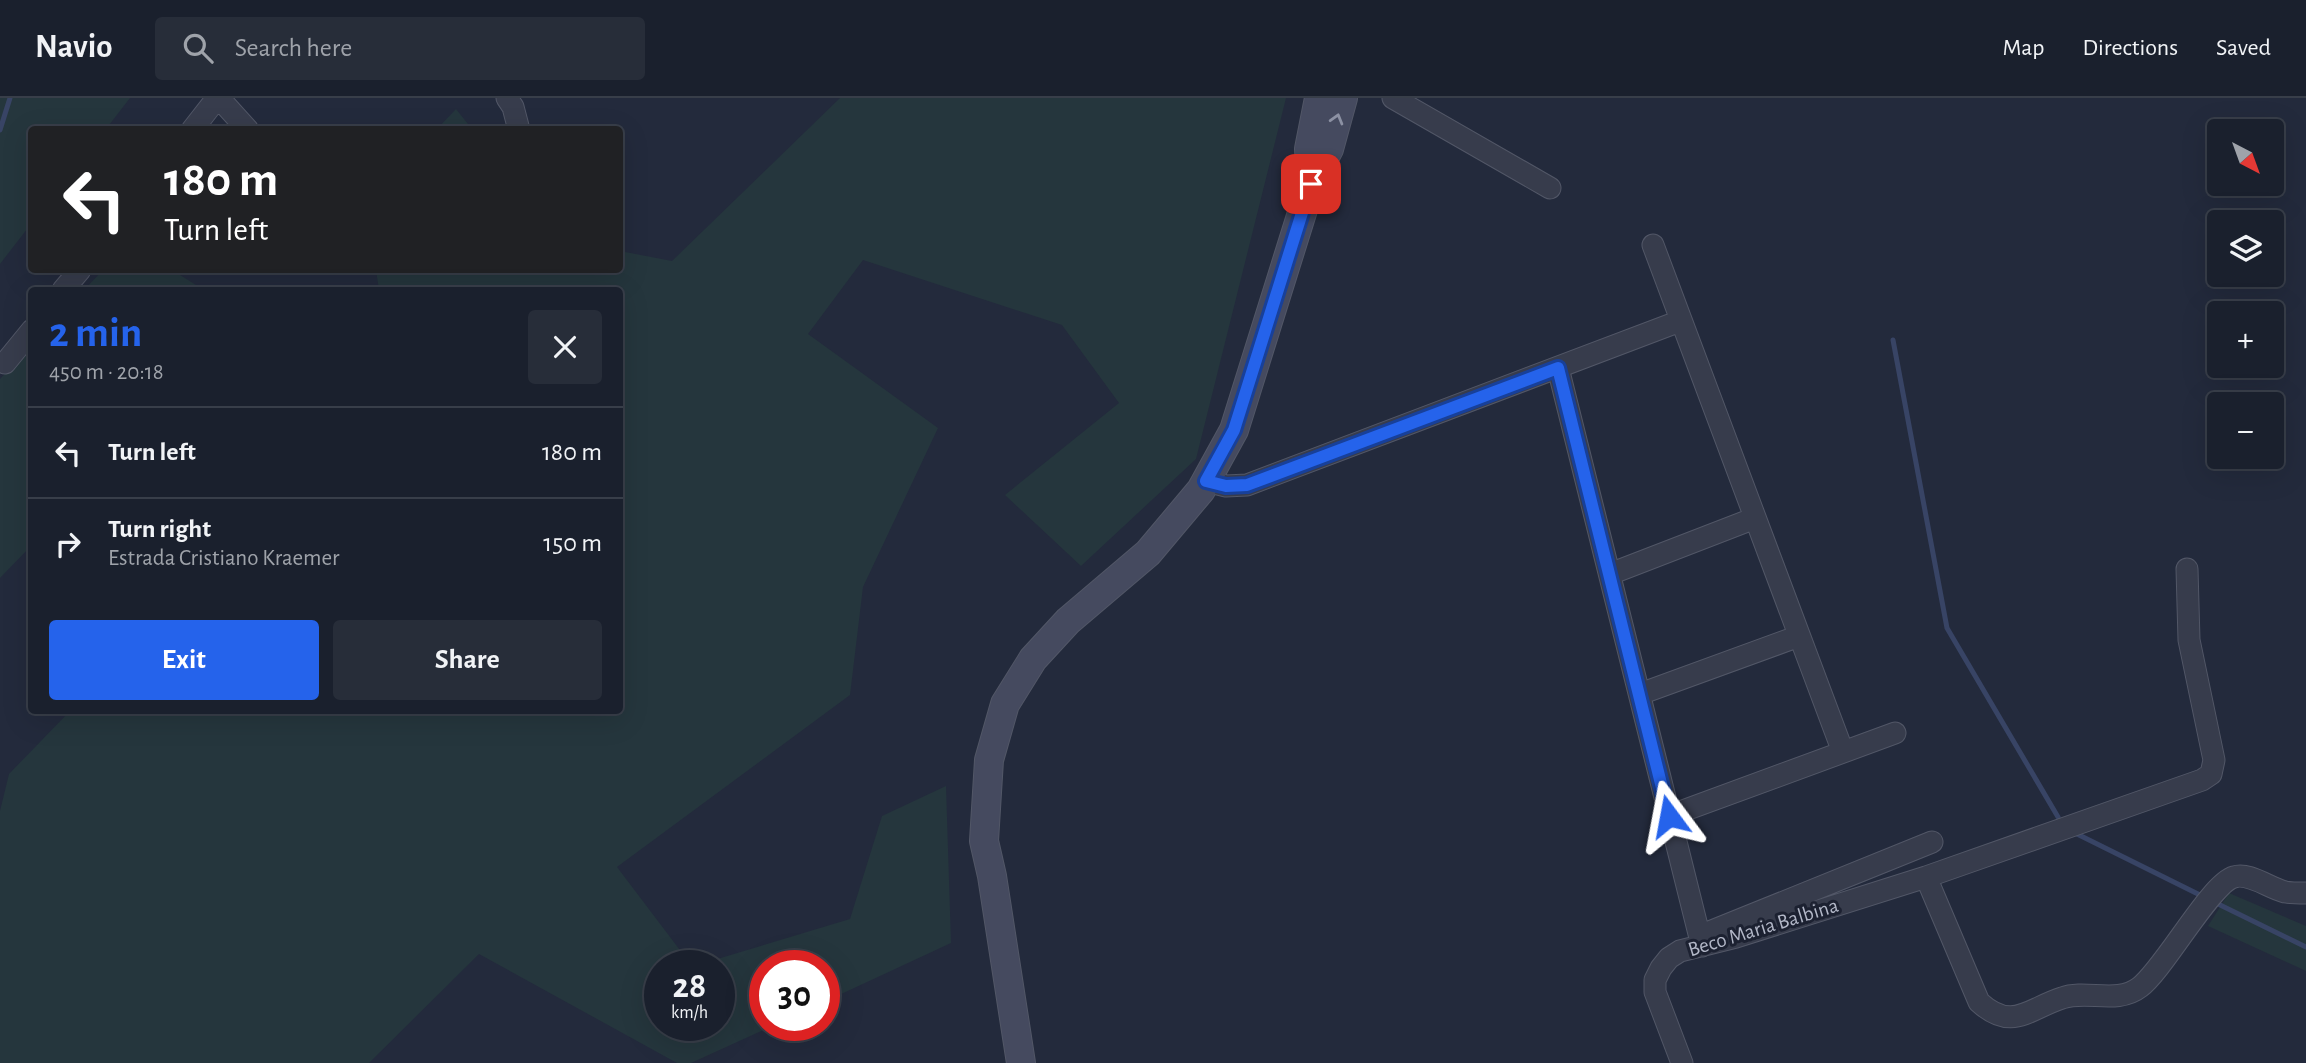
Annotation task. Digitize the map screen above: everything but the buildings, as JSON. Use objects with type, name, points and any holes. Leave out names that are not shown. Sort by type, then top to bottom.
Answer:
[{"type":"main road","points":[[1311,184],[1309,149],[1319,98]]},
{"type":"main road","points":[[1021,1063],[992,876],[984,841],[989,760],[1005,704],[1034,659],[1068,621],[1148,553],[1202,490],[1234,430],[1311,184],[1329,149],[1343,98]]},
{"type":"street","points":[[195,126],[218,98],[244,126]]},
{"type":"street","points":[[507,98],[513,107],[518,126]]},
{"type":"street","points":[[1393,98],[1550,188]]},
{"type":"street","points":[[1653,245],[1843,752]]},
{"type":"street","points":[[66,287],[77,273]]},
{"type":"street","points":[[1206,481],[1226,486],[1247,485],[1681,321]]},
{"type":"street","points":[[5,363],[28,335]]},
{"type":"street","points":[[1558,368],[1700,941],[1932,842]]},
{"type":"street","points":[[1610,574],[1755,518]]},
{"type":"street","name":"Beco Maria Balbina","points":[[1682,1063],[1655,992],[1655,980],[1669,958],[1680,951],[1700,941],[1736,937],[1926,877],[2202,780],[2211,774],[2214,760],[2189,640],[2187,569]]},
{"type":"street","points":[[1640,694],[1799,636]]},
{"type":"street","points":[[1669,816],[1895,733]]},
{"type":"street","points":[[1926,877],[1979,1002],[2003,1018],[2022,1016],[2063,997],[2109,997],[2123,995],[2138,988],[2152,976],[2172,946],[2217,890],[2234,876],[2245,877],[2285,892],[2306,893]]},
{"type":"shaded area","points":[[0,98],[130,98],[108,126],[28,126],[28,228],[0,264]]},
{"type":"shaded area","points":[[840,98],[1286,98],[1196,459],[1081,566],[1005,495],[1119,403],[1062,325],[863,260],[808,334],[938,428],[863,587],[850,695],[617,867],[680,950],[644,950],[644,1041],[735,1041],[735,954],[850,919],[882,816],[946,786],[951,943],[840,995],[840,950],[749,950],[749,1037],[691,1063],[677,1063],[479,954],[369,1063],[0,1063],[0,811],[9,774],[67,714],[623,714],[623,287],[379,287],[376,273],[623,273],[623,252],[672,261]]},
{"type":"shaded area","points":[[456,109],[470,126],[440,126]]},
{"type":"shaded area","points":[[100,273],[177,273],[199,287],[87,287]]},
{"type":"shaded area","points":[[28,349],[28,549],[0,578],[0,379]]},
{"type":"shaded area","points":[[2229,893],[2306,926],[2306,971],[2208,926]]},
{"type":"waterway","points":[[0,130],[10,98]]},
{"type":"waterway","points":[[1893,340],[1947,628],[2058,817]]},
{"type":"waterway","points":[[2075,833],[2204,897]]},
{"type":"waterway","points":[[2212,901],[2306,947]]},
{"type":"route","points":[[1311,184],[1234,430],[1206,481],[1226,486],[1247,485],[1558,368],[1669,816]]}]
